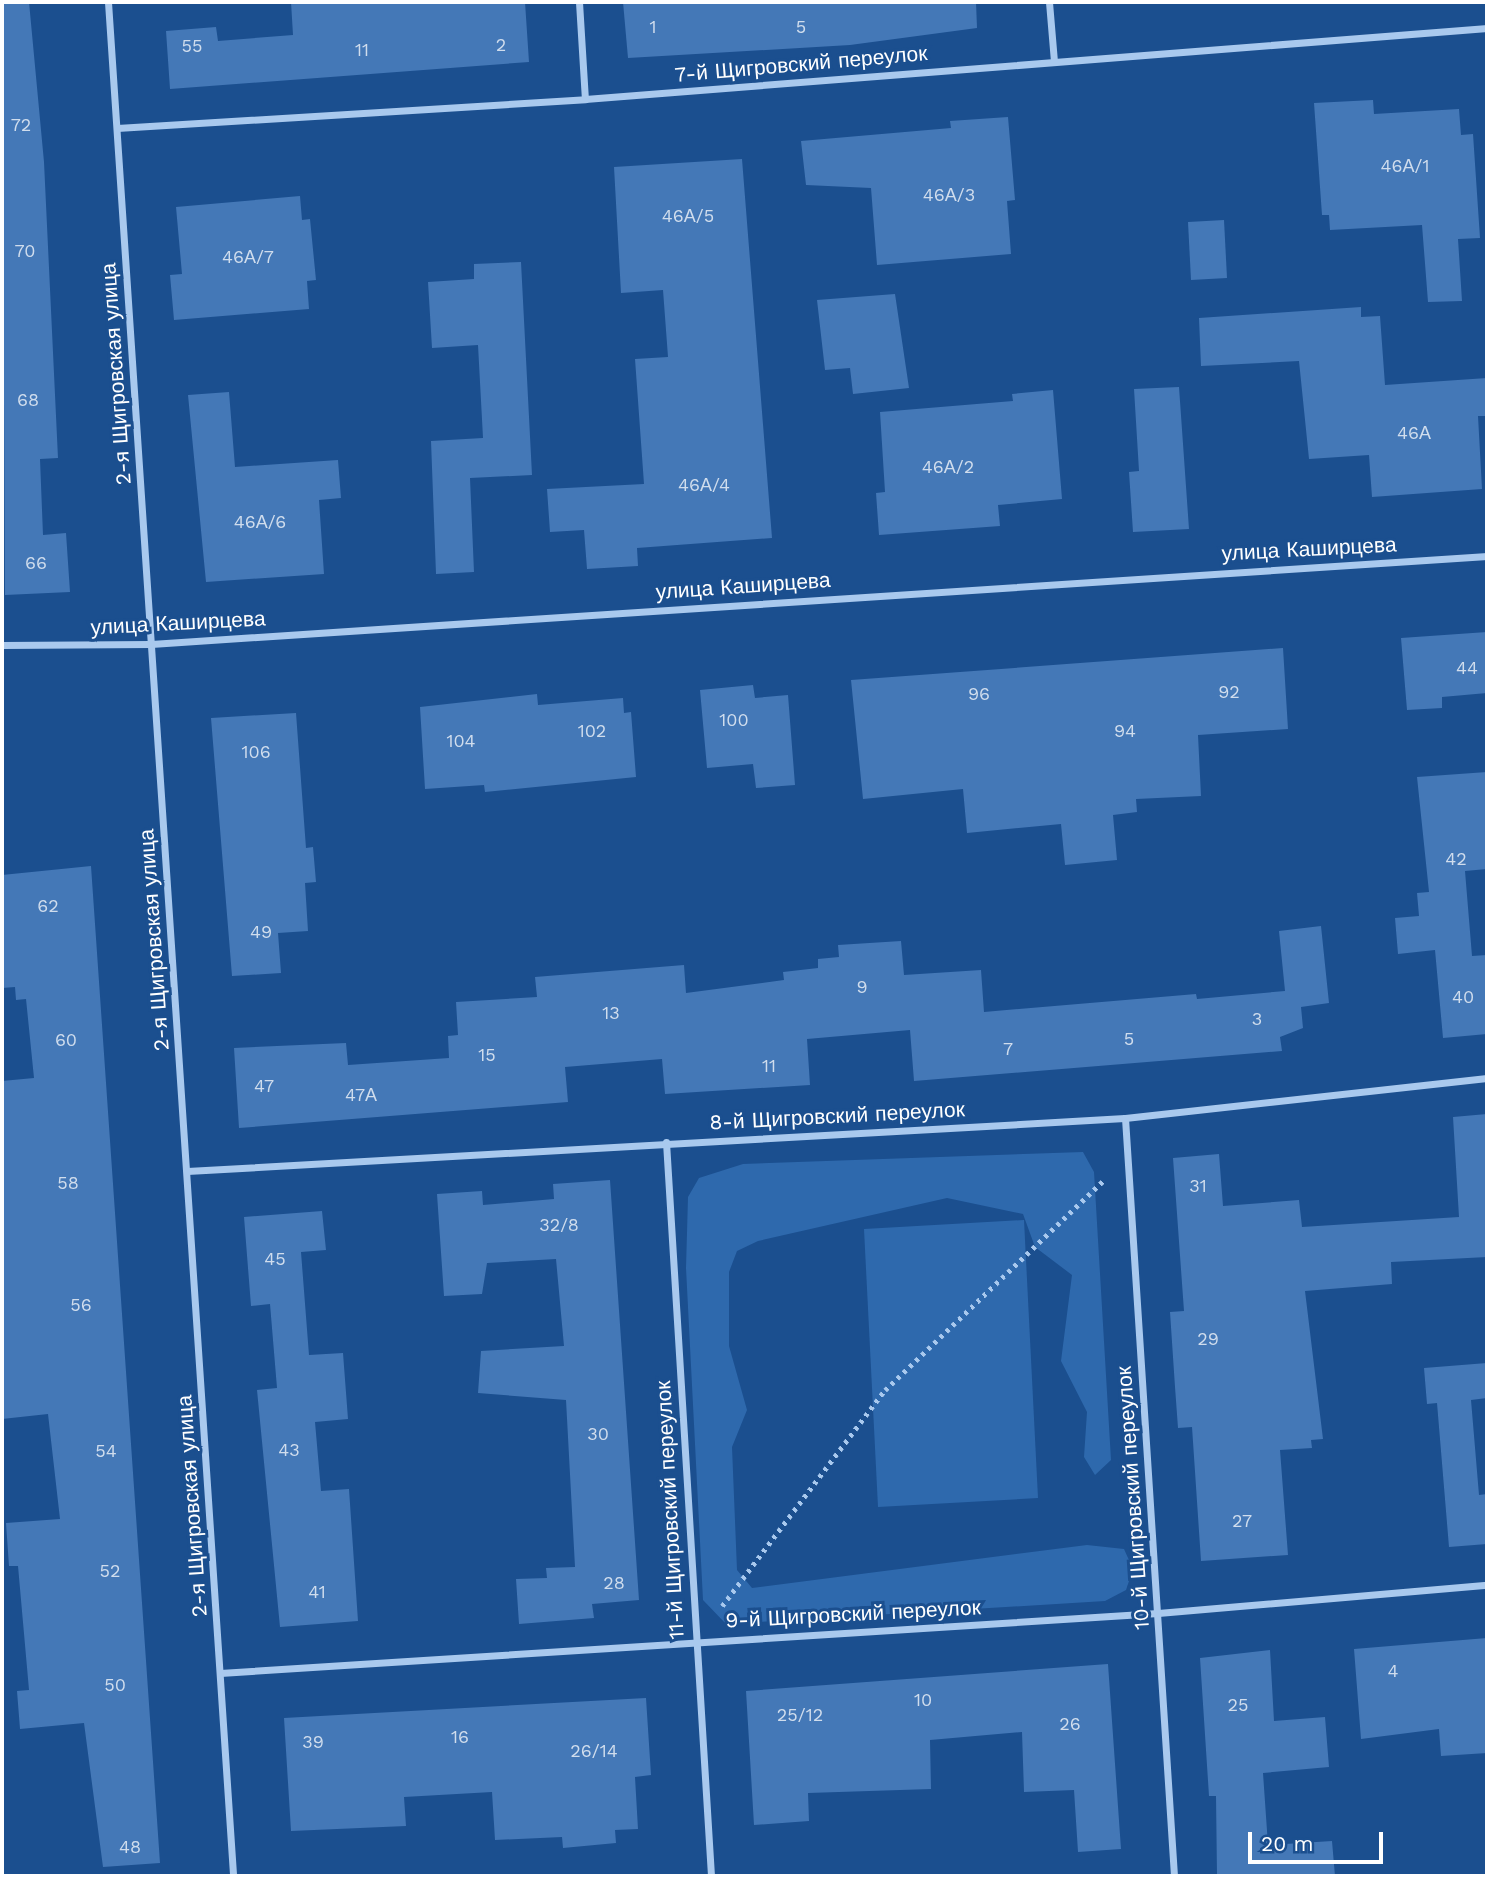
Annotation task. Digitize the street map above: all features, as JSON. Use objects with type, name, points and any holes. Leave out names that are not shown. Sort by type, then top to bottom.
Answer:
[{"type":"street","name":"2-я Щигровская улица","points":[[108,2],[233,1876]]},
{"type":"street","points":[[579,2],[584,99]]},
{"type":"street","points":[[1049,2],[1054,61]]},
{"type":"street","name":"7-й Щигровский переулок","points":[[117,128],[584,99],[1487,28]]},
{"type":"street","name":"улица Каширцева","points":[[2,645],[151,644],[1487,556]]},
{"type":"street","name":"8-й Щигровский переулок","points":[[187,1171],[1125,1118],[1487,1078]]},
{"type":"street","name":"10-й Щигровский переулок","points":[[1125,1118],[1174,1876]]},
{"type":"street","name":"11-й Щигровский переулок","points":[[666,1142],[711,1876]]},
{"type":"street","name":"9-й Щигровский переулок","points":[[220,1673],[1158,1613],[1487,1586]]},
{"type":"path","points":[[696,1641],[885,1390],[1129,1157]]},
{"type":"shaded area","points":[[1083,1152],[1094,1172],[1111,1460],[1095,1475],[1084,1457],[1087,1412],[1061,1361],[1072,1275],[1035,1247],[1023,1214],[947,1198],[758,1241],[737,1251],[729,1272],[729,1346],[747,1410],[732,1447],[737,1570],[752,1588],[1087,1545],[1124,1549],[1133,1569],[1126,1590],[1105,1601],[726,1624],[703,1600],[686,1268],[688,1197],[699,1178],[743,1164]]},
{"type":"shaded area","points":[[1024,1220],[1038,1498],[878,1507],[864,1229]]},
{"type":"building","points":[[2,2],[29,2],[44,162],[58,458],[40,459],[43,535],[66,533],[70,592],[5,595]]},
{"type":"building","points":[[291,2],[525,2],[529,62],[170,89],[166,31],[216,27],[218,41],[293,35]]},
{"type":"building","points":[[623,2],[976,2],[977,28],[850,45],[628,58]]},
{"type":"building","points":[[1373,100],[1374,114],[1459,109],[1461,135],[1473,134],[1480,238],[1458,239],[1462,301],[1428,302],[1422,225],[1330,230],[1329,215],[1322,215],[1314,103]]},
{"type":"building","points":[[1008,117],[1015,200],[1007,201],[1011,254],[877,265],[871,188],[806,185],[801,141],[951,128],[950,121]]},
{"type":"building","points":[[742,159],[772,538],[637,548],[638,566],[587,569],[584,530],[550,532],[547,489],[644,484],[635,359],[668,357],[663,290],[621,293],[614,167]]},
{"type":"building","points":[[300,196],[302,220],[310,219],[316,280],[307,281],[309,309],[174,320],[170,275],[182,274],[176,207]]},
{"type":"building","points":[[1224,220],[1227,278],[1191,280],[1188,222]]},
{"type":"building","points":[[521,262],[532,475],[470,478],[474,572],[436,574],[431,441],[483,438],[478,345],[432,348],[428,282],[474,279],[474,264]]},
{"type":"building","points":[[895,294],[909,388],[853,394],[850,368],[825,370],[817,300]]},
{"type":"building","points":[[1361,307],[1361,317],[1380,316],[1385,385],[1487,378],[1487,416],[1478,416],[1482,489],[1372,497],[1369,455],[1309,459],[1299,361],[1201,366],[1199,318]]},
{"type":"building","points":[[1179,387],[1189,529],[1133,532],[1129,472],[1139,471],[1134,389]]},
{"type":"building","points":[[1053,390],[1062,499],[998,505],[1000,526],[879,535],[876,493],[885,492],[880,412],[1013,401],[1012,394]]},
{"type":"building","points":[[229,392],[235,467],[338,460],[341,498],[319,500],[324,574],[206,582],[188,395]]},
{"type":"building","points":[[1487,632],[1487,693],[1442,697],[1442,708],[1407,710],[1401,638]]},
{"type":"building","points":[[1283,648],[1288,729],[1198,735],[1201,796],[1136,799],[1137,812],[1113,815],[1117,860],[1065,865],[1061,824],[967,833],[963,789],[863,799],[851,680]]},
{"type":"building","points":[[753,685],[755,698],[788,695],[795,785],[756,788],[753,764],[707,768],[700,690]]},
{"type":"building","points":[[537,694],[538,705],[623,698],[624,713],[631,712],[636,777],[485,792],[484,785],[425,789],[420,707]]},
{"type":"building","points":[[296,713],[306,848],[313,847],[316,882],[305,883],[308,931],[278,933],[281,973],[232,976],[211,718]]},
{"type":"building","points":[[1487,772],[1487,869],[1465,871],[1472,956],[1487,955],[1487,1034],[1443,1038],[1435,950],[1398,954],[1395,918],[1419,916],[1417,893],[1429,892],[1417,777]]},
{"type":"building","points":[[91,866],[160,1863],[103,1867],[84,1723],[20,1729],[17,1691],[29,1690],[18,1566],[9,1566],[6,1523],[60,1519],[48,1414],[2,1419],[2,1081],[34,1078],[26,999],[16,1000],[15,987],[2,988],[2,875]]},
{"type":"building","points":[[1321,926],[1329,1003],[1301,1007],[1303,1028],[1280,1037],[1282,1051],[914,1081],[910,1030],[807,1039],[810,1085],[665,1094],[662,1059],[565,1067],[568,1102],[239,1128],[234,1048],[346,1043],[348,1065],[449,1058],[448,1036],[458,1035],[456,1002],[537,997],[535,977],[684,965],[686,993],[784,980],[783,972],[818,968],[818,959],[839,957],[838,945],[901,941],[904,975],[981,970],[984,1012],[1196,994],[1197,999],[1285,991],[1279,931]]},
{"type":"building","points":[[1487,1114],[1487,1257],[1391,1262],[1392,1284],[1305,1291],[1323,1439],[1311,1440],[1312,1448],[1280,1450],[1288,1555],[1201,1561],[1192,1427],[1178,1428],[1175,1387],[1170,1312],[1184,1311],[1173,1158],[1219,1154],[1223,1206],[1299,1200],[1302,1227],[1459,1217],[1453,1117]]},
{"type":"building","points":[[610,1180],[639,1600],[592,1604],[594,1618],[519,1624],[516,1579],[547,1578],[546,1568],[575,1567],[566,1400],[478,1393],[481,1351],[564,1346],[556,1259],[487,1263],[482,1294],[444,1296],[437,1194],[482,1191],[483,1205],[554,1199],[553,1184]]},
{"type":"building","points":[[322,1211],[326,1250],[301,1252],[309,1355],[343,1353],[348,1419],[315,1422],[321,1491],[349,1489],[358,1621],[280,1627],[257,1390],[277,1388],[270,1304],[251,1306],[244,1217]]},
{"type":"building","points":[[1487,1363],[1487,1398],[1471,1400],[1479,1495],[1487,1494],[1487,1544],[1449,1547],[1437,1403],[1427,1404],[1424,1368]]},
{"type":"building","points":[[1487,1638],[1487,1753],[1441,1756],[1439,1729],[1361,1739],[1354,1649]]},
{"type":"building","points":[[1270,1650],[1274,1721],[1325,1717],[1329,1767],[1263,1773],[1268,1845],[1332,1841],[1335,1876],[1217,1876],[1216,1796],[1209,1796],[1200,1658]]},
{"type":"building","points":[[1108,1664],[1121,1849],[1078,1852],[1074,1790],[1024,1792],[1022,1732],[930,1740],[931,1789],[808,1793],[809,1821],[754,1825],[746,1691]]},
{"type":"building","points":[[646,1698],[651,1775],[635,1777],[638,1829],[615,1830],[616,1843],[563,1848],[562,1837],[495,1840],[492,1792],[404,1797],[406,1826],[291,1831],[284,1718]]}]
